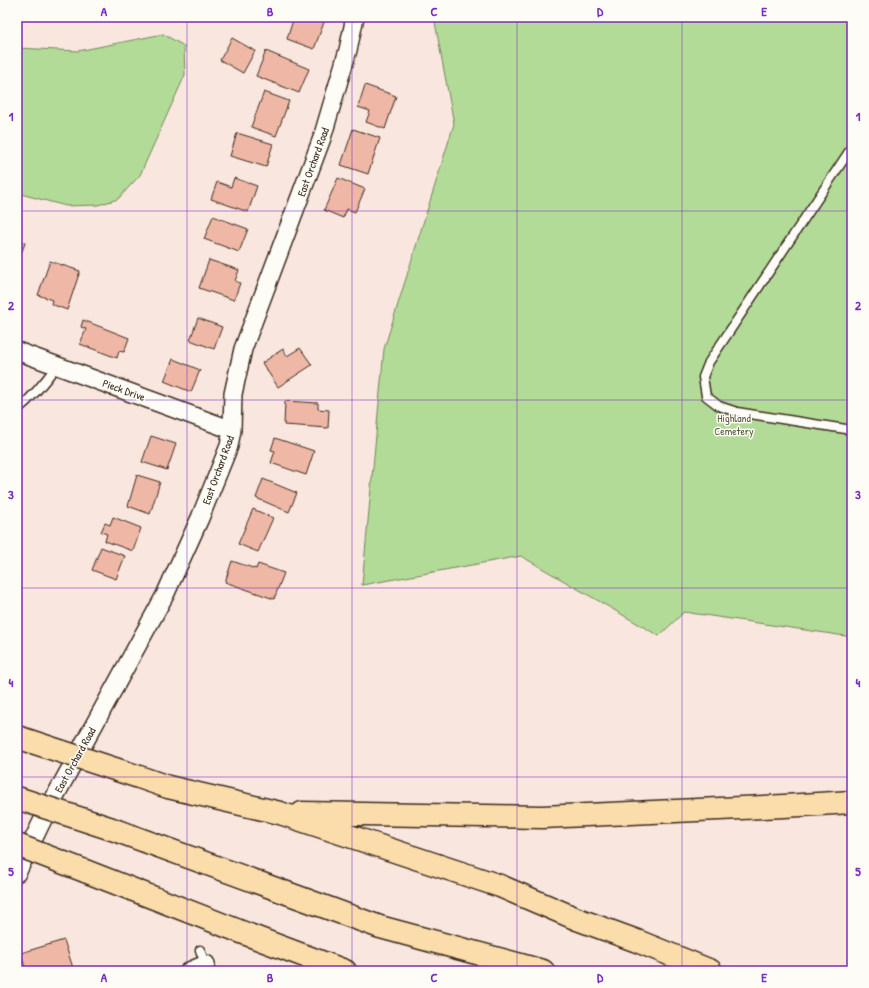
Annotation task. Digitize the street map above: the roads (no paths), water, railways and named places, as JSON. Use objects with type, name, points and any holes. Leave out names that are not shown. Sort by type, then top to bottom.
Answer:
[{"type":"highway","points":[[17,737],[168,787],[280,813],[500,886],[577,919],[711,971]]},
{"type":"highway","points":[[17,798],[112,829],[380,927],[543,971]]},
{"type":"highway","points":[[280,813],[542,817],[852,802]]},
{"type":"highway","points":[[17,845],[345,971]]},
{"type":"street","name":"East Orchard Road","points":[[17,874],[47,811],[168,588],[200,518],[229,446],[232,430],[233,394],[243,349],[322,138],[348,50],[355,17]]},
{"type":"street","name":"Pieck Drive","points":[[17,351],[232,430]]},
{"type":"street","points":[[189,971],[205,962]]},
{"type":"lane","points":[[852,147],[709,362],[703,377],[706,396],[718,406],[737,412],[852,430]]},
{"type":"lane","points":[[17,410],[44,384],[57,365]]},
{"type":"park label","name":"Highland Cemetery","points":[[734,424]]}]
